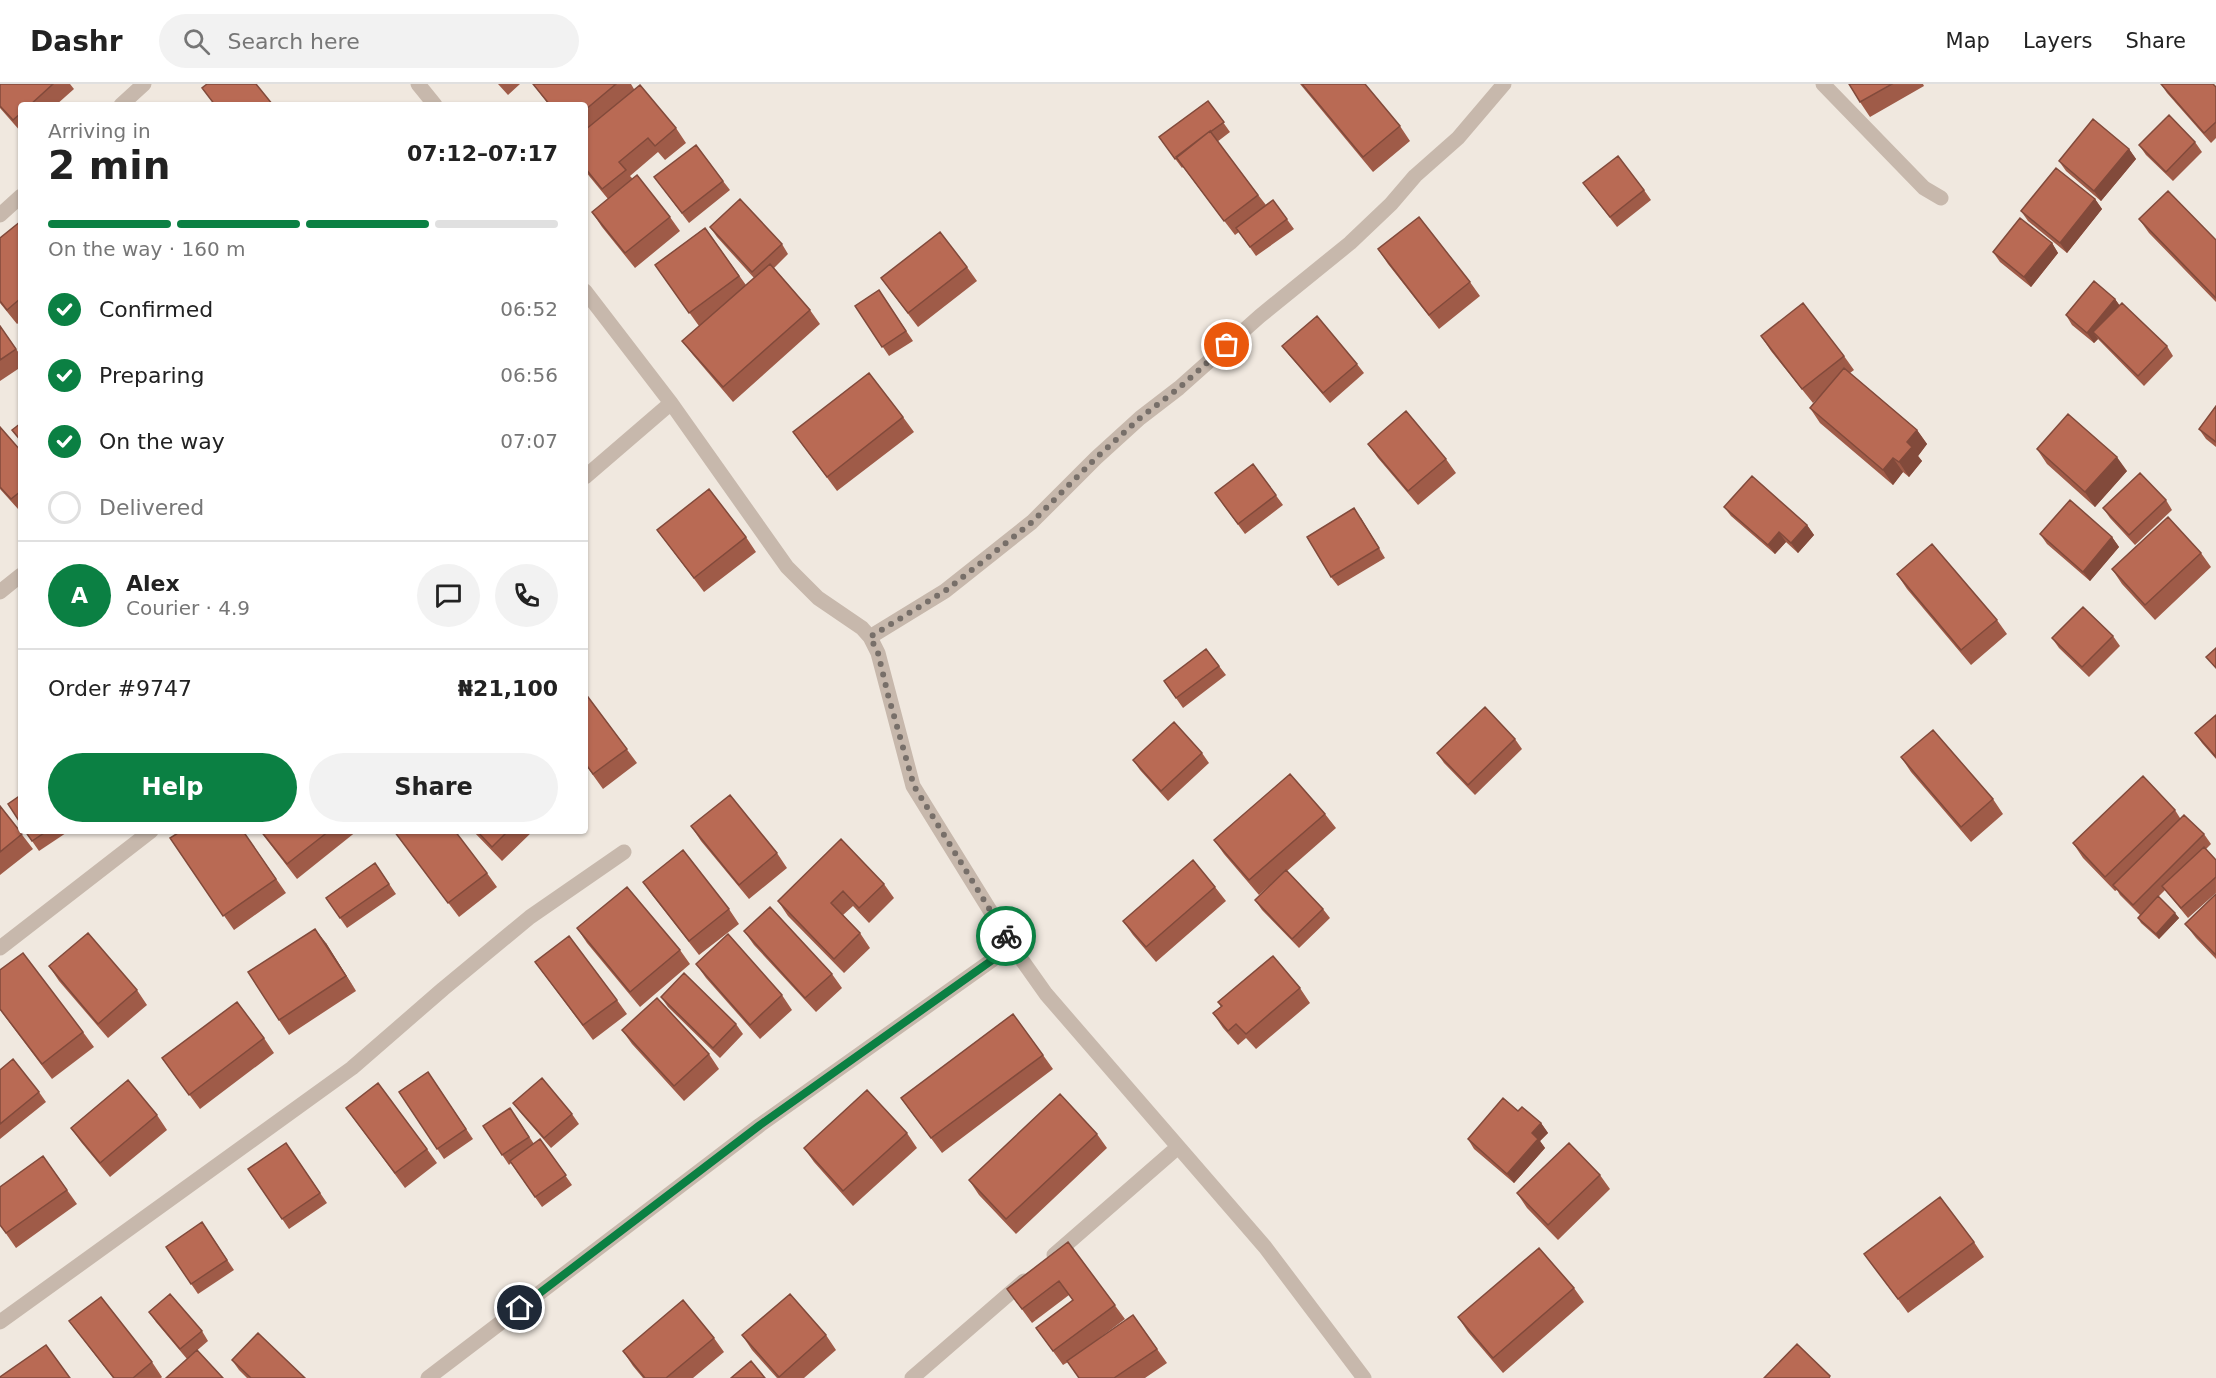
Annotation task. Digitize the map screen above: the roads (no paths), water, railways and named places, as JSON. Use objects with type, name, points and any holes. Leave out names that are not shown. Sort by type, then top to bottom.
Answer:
[{"type":"street","points":[[124,102],[144,84]]},
{"type":"street","points":[[418,84],[433,102]]},
{"type":"street","points":[[870,637],[945,591],[1032,522],[1140,418],[1179,388],[1260,316],[1350,243],[1391,204],[1415,176],[1458,138],[1504,84]]},
{"type":"street","points":[[1823,84],[1924,188],[1941,198]]},
{"type":"street","points":[[0,215],[18,199]]},
{"type":"street","points":[[588,295],[671,403],[787,567],[818,598],[862,628],[870,637],[878,653],[914,786],[1012,946],[1046,994],[1265,1247],[1364,1378]]},
{"type":"street","points":[[588,474],[671,403]]},
{"type":"street","points":[[0,592],[18,577]]},
{"type":"street","points":[[0,948],[147,834]]},
{"type":"street","points":[[0,1322],[352,1068],[530,917],[624,852]]},
{"type":"street","points":[[428,1378],[760,1125],[1012,946]]},
{"type":"street","points":[[912,1378],[1178,1147]]}]
